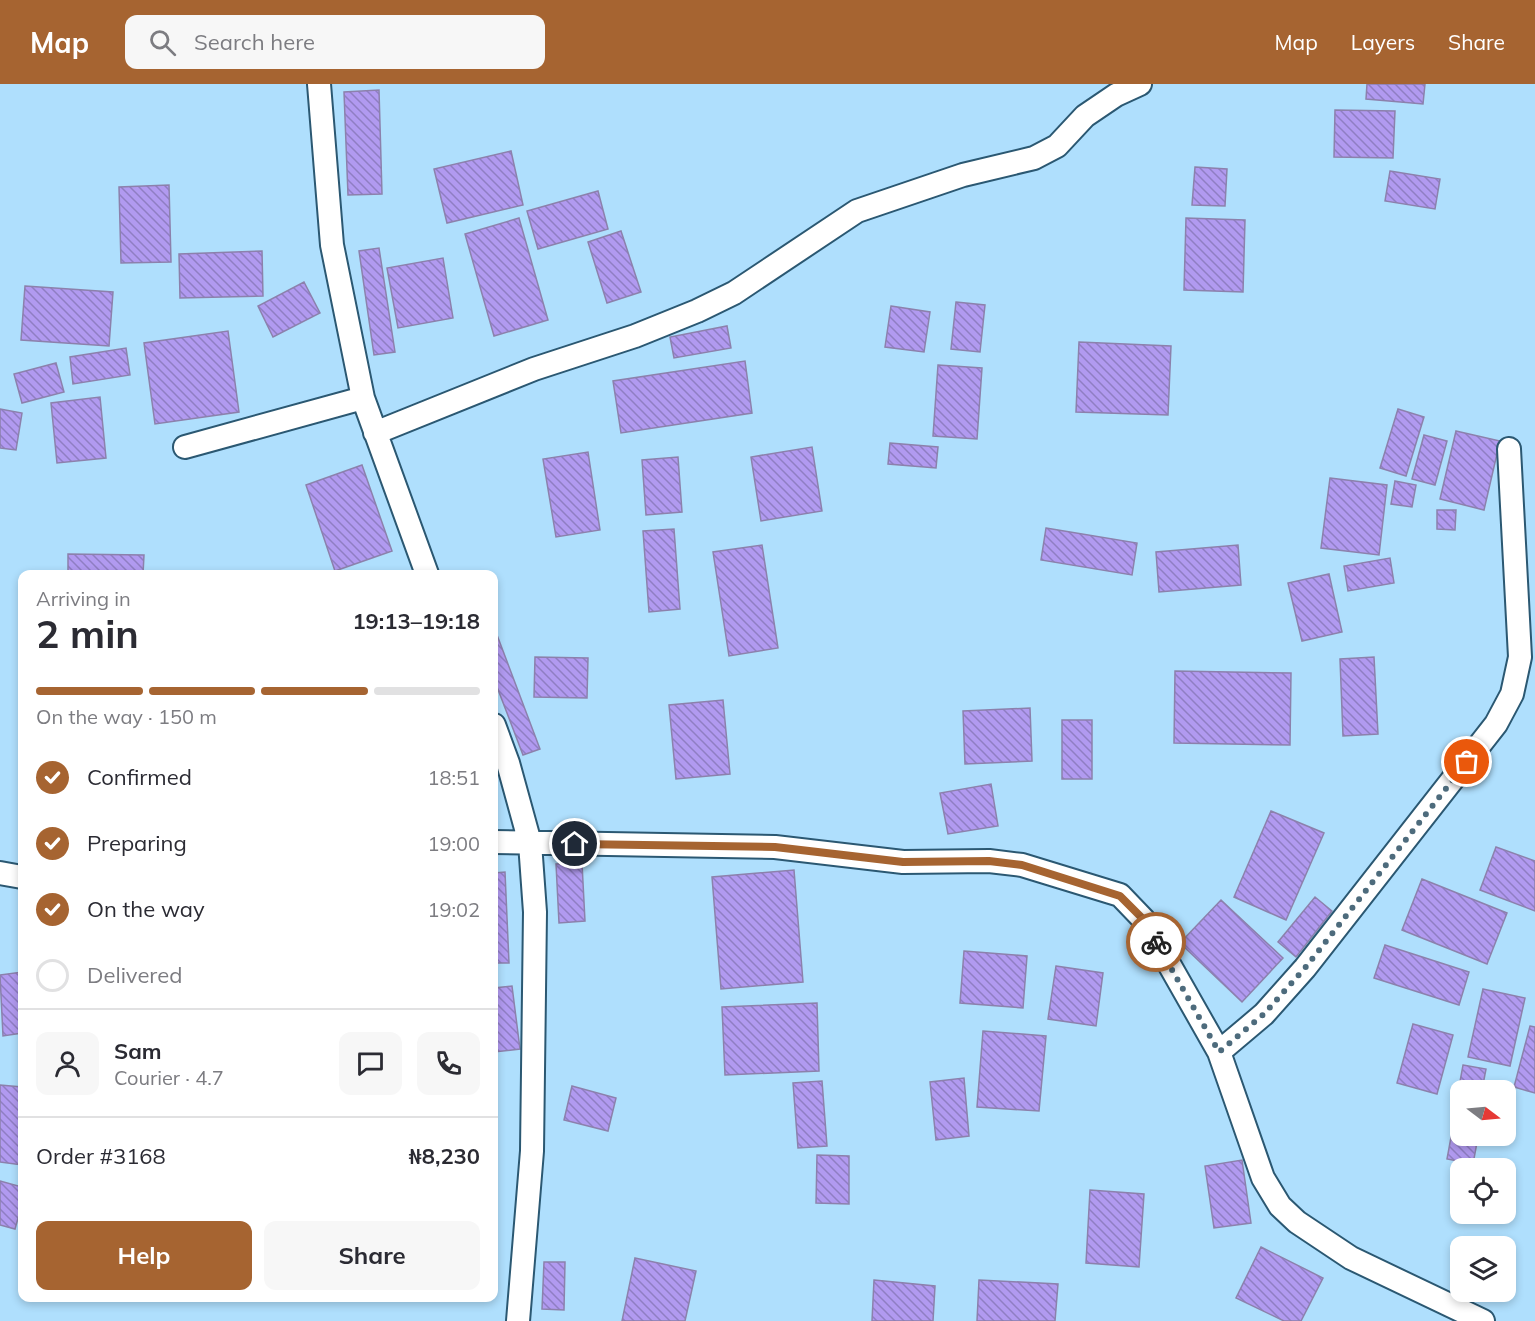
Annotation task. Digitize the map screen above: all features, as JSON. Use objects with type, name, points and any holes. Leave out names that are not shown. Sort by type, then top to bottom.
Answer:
[{"type":"street","points":[[319,84],[332,245],[363,398],[426,570]]},
{"type":"street","points":[[375,433],[534,369],[697,311],[734,293],[857,211],[963,176],[1034,158],[1058,146],[1085,116],[1116,94],[1140,84]]},
{"type":"street","points":[[185,447],[363,398]]},
{"type":"street","points":[[1219,1052],[1264,1014],[1305,968],[1496,724],[1512,694],[1520,657],[1509,449]]},
{"type":"street","points":[[498,736],[508,763],[530,843],[535,912],[532,1151],[518,1321]]},
{"type":"street","points":[[498,842],[775,847],[903,862],[989,861],[1022,865],[1120,896],[1144,920],[1219,1052],[1263,1178],[1280,1206],[1297,1222],[1351,1258],[1483,1321]]},
{"type":"street","points":[[0,873],[18,877]]},
{"type":"building","points":[[1367,84],[1425,84],[1423,104],[1366,99]]},
{"type":"building","points":[[379,90],[382,194],[348,195],[344,92]]},
{"type":"building","points":[[1335,110],[1395,111],[1393,158],[1334,157]]},
{"type":"building","points":[[511,151],[523,205],[447,223],[434,169]]},
{"type":"building","points":[[1195,167],[1227,169],[1225,206],[1192,205]]},
{"type":"building","points":[[1390,171],[1440,179],[1435,209],[1385,201]]},
{"type":"building","points":[[169,185],[171,262],[121,263],[119,187]]},
{"type":"building","points":[[598,191],[608,229],[538,249],[527,211]]},
{"type":"building","points":[[519,218],[548,320],[494,336],[465,234]]},
{"type":"building","points":[[1186,218],[1245,220],[1243,292],[1184,290]]},
{"type":"building","points":[[621,231],[641,292],[607,303],[588,242]]},
{"type":"building","points":[[379,248],[395,352],[374,355],[359,251]]},
{"type":"building","points":[[262,251],[263,296],[180,298],[179,254]]},
{"type":"building","points":[[443,258],[453,318],[398,328],[387,268]]},
{"type":"building","points":[[304,282],[320,313],[273,337],[258,306]]},
{"type":"building","points":[[25,286],[113,292],[109,346],[21,340]]},
{"type":"building","points":[[956,302],[985,305],[980,352],[951,349]]},
{"type":"building","points":[[891,306],[930,312],[924,352],[885,347]]},
{"type":"building","points":[[727,326],[731,348],[674,358],[670,337]]},
{"type":"building","points":[[228,331],[239,412],[155,424],[144,343]]},
{"type":"building","points":[[1079,342],[1171,346],[1168,415],[1076,412]]},
{"type":"building","points":[[126,348],[130,375],[73,384],[70,357]]},
{"type":"building","points":[[745,361],[752,413],[621,433],[613,381]]},
{"type":"building","points":[[56,363],[64,392],[22,403],[14,374]]},
{"type":"building","points":[[938,365],[982,368],[977,439],[933,436]]},
{"type":"building","points":[[100,397],[106,458],[57,463],[51,403]]},
{"type":"building","points":[[0,409],[22,413],[16,450],[0,448]]},
{"type":"building","points":[[1398,409],[1424,417],[1406,476],[1380,468]]},
{"type":"building","points":[[1456,431],[1500,441],[1484,510],[1440,499]]},
{"type":"building","points":[[1424,435],[1447,441],[1435,485],[1412,479]]},
{"type":"building","points":[[890,443],[938,447],[936,468],[888,464]]},
{"type":"building","points":[[812,447],[822,511],[761,521],[751,457]]},
{"type":"building","points":[[588,452],[600,530],[556,537],[543,459]]},
{"type":"building","points":[[678,457],[682,512],[646,515],[642,460]]},
{"type":"building","points":[[362,465],[392,551],[335,570],[306,485]]},
{"type":"building","points":[[1330,478],[1387,485],[1379,555],[1321,548]]},
{"type":"building","points":[[1395,481],[1416,485],[1412,507],[1391,504]]},
{"type":"building","points":[[1437,510],[1456,510],[1455,530],[1437,529]]},
{"type":"building","points":[[1046,528],[1137,543],[1132,575],[1041,560]]},
{"type":"building","points":[[674,529],[680,609],[649,612],[643,531]]},
{"type":"building","points":[[762,545],[778,648],[729,656],[713,552]]},
{"type":"building","points":[[1238,545],[1241,585],[1159,592],[1156,552]]},
{"type":"building","points":[[68,554],[144,555],[143,570],[68,570]]},
{"type":"building","points":[[1390,558],[1394,583],[1348,591],[1344,566]]},
{"type":"building","points":[[1329,574],[1342,632],[1302,641],[1288,583]]},
{"type":"building","points":[[498,638],[540,749],[523,755],[498,689]]},
{"type":"building","points":[[535,657],[588,658],[587,698],[534,697]]},
{"type":"building","points":[[1374,657],[1378,734],[1343,736],[1340,659]]},
{"type":"building","points":[[1175,671],[1291,673],[1290,745],[1174,743]]},
{"type":"building","points":[[723,700],[730,774],[676,779],[669,705]]},
{"type":"building","points":[[1030,708],[1032,761],[965,764],[963,711]]},
{"type":"building","points":[[1062,720],[1092,720],[1092,779],[1062,779]]},
{"type":"building","points":[[991,784],[998,826],[948,834],[940,793]]},
{"type":"building","points":[[1271,811],[1324,833],[1286,920],[1234,897]]},
{"type":"building","points":[[1496,847],[1535,861],[1535,911],[1480,890]]},
{"type":"building","points":[[582,863],[585,921],[559,923],[556,864]]},
{"type":"building","points":[[794,870],[803,982],[721,989],[712,877]]},
{"type":"building","points":[[505,872],[509,963],[498,963],[498,873]]},
{"type":"building","points":[[1422,879],[1507,913],[1487,964],[1402,930]]},
{"type":"building","points":[[1315,897],[1332,911],[1296,957],[1278,942]]},
{"type":"building","points":[[1221,900],[1283,958],[1242,1002],[1180,943]]},
{"type":"building","points":[[1385,945],[1469,972],[1459,1005],[1374,978]]},
{"type":"building","points":[[964,951],[1027,956],[1023,1008],[960,1003]]},
{"type":"building","points":[[1056,966],[1103,973],[1096,1026],[1048,1019]]},
{"type":"building","points":[[18,973],[18,1034],[3,1036],[0,975]]},
{"type":"building","points":[[512,986],[520,1049],[498,1052],[498,988]]},
{"type":"building","points":[[1483,989],[1525,998],[1510,1066],[1468,1057]]},
{"type":"building","points":[[817,1003],[819,1071],[725,1075],[722,1007]]},
{"type":"building","points":[[1413,1024],[1453,1035],[1437,1094],[1397,1083]]},
{"type":"building","points":[[1530,1026],[1535,1027],[1535,1093],[1516,1088],[1516,1080]]},
{"type":"building","points":[[983,1031],[1046,1036],[1039,1111],[977,1107]]},
{"type":"building","points":[[1463,1065],[1486,1069],[1484,1080],[1460,1080]]},
{"type":"building","points":[[964,1078],[969,1136],[936,1140],[930,1082]]},
{"type":"building","points":[[822,1081],[827,1146],[798,1148],[793,1083]]},
{"type":"building","points":[[0,1085],[18,1087],[18,1164],[0,1162]]},
{"type":"building","points":[[572,1086],[616,1098],[608,1131],[564,1120]]},
{"type":"building","points":[[1450,1143],[1450,1146],[1476,1146],[1474,1158],[1447,1159]]},
{"type":"building","points":[[817,1155],[849,1156],[849,1204],[816,1203]]},
{"type":"building","points":[[1242,1160],[1251,1223],[1214,1228],[1205,1166]]},
{"type":"building","points":[[0,1181],[18,1186],[18,1218],[15,1229],[0,1225]]},
{"type":"building","points":[[1090,1190],[1144,1194],[1139,1267],[1086,1263]]},
{"type":"building","points":[[1261,1247],[1323,1278],[1301,1321],[1284,1321],[1236,1298]]},
{"type":"building","points":[[635,1258],[696,1271],[685,1321],[622,1321]]},
{"type":"building","points":[[544,1262],[565,1262],[564,1310],[542,1309]]},
{"type":"building","points":[[874,1280],[935,1286],[933,1321],[872,1321]]},
{"type":"building","points":[[979,1280],[1058,1284],[1055,1321],[977,1321]]},
{"type":"way so far","points":[[1156,942],[1219,1052],[1264,1014],[1305,968],[1467,762]]},
{"type":"route","points":[[575,844],[775,847],[903,862],[989,861],[1022,865],[1120,896],[1144,920],[1156,942]]}]
